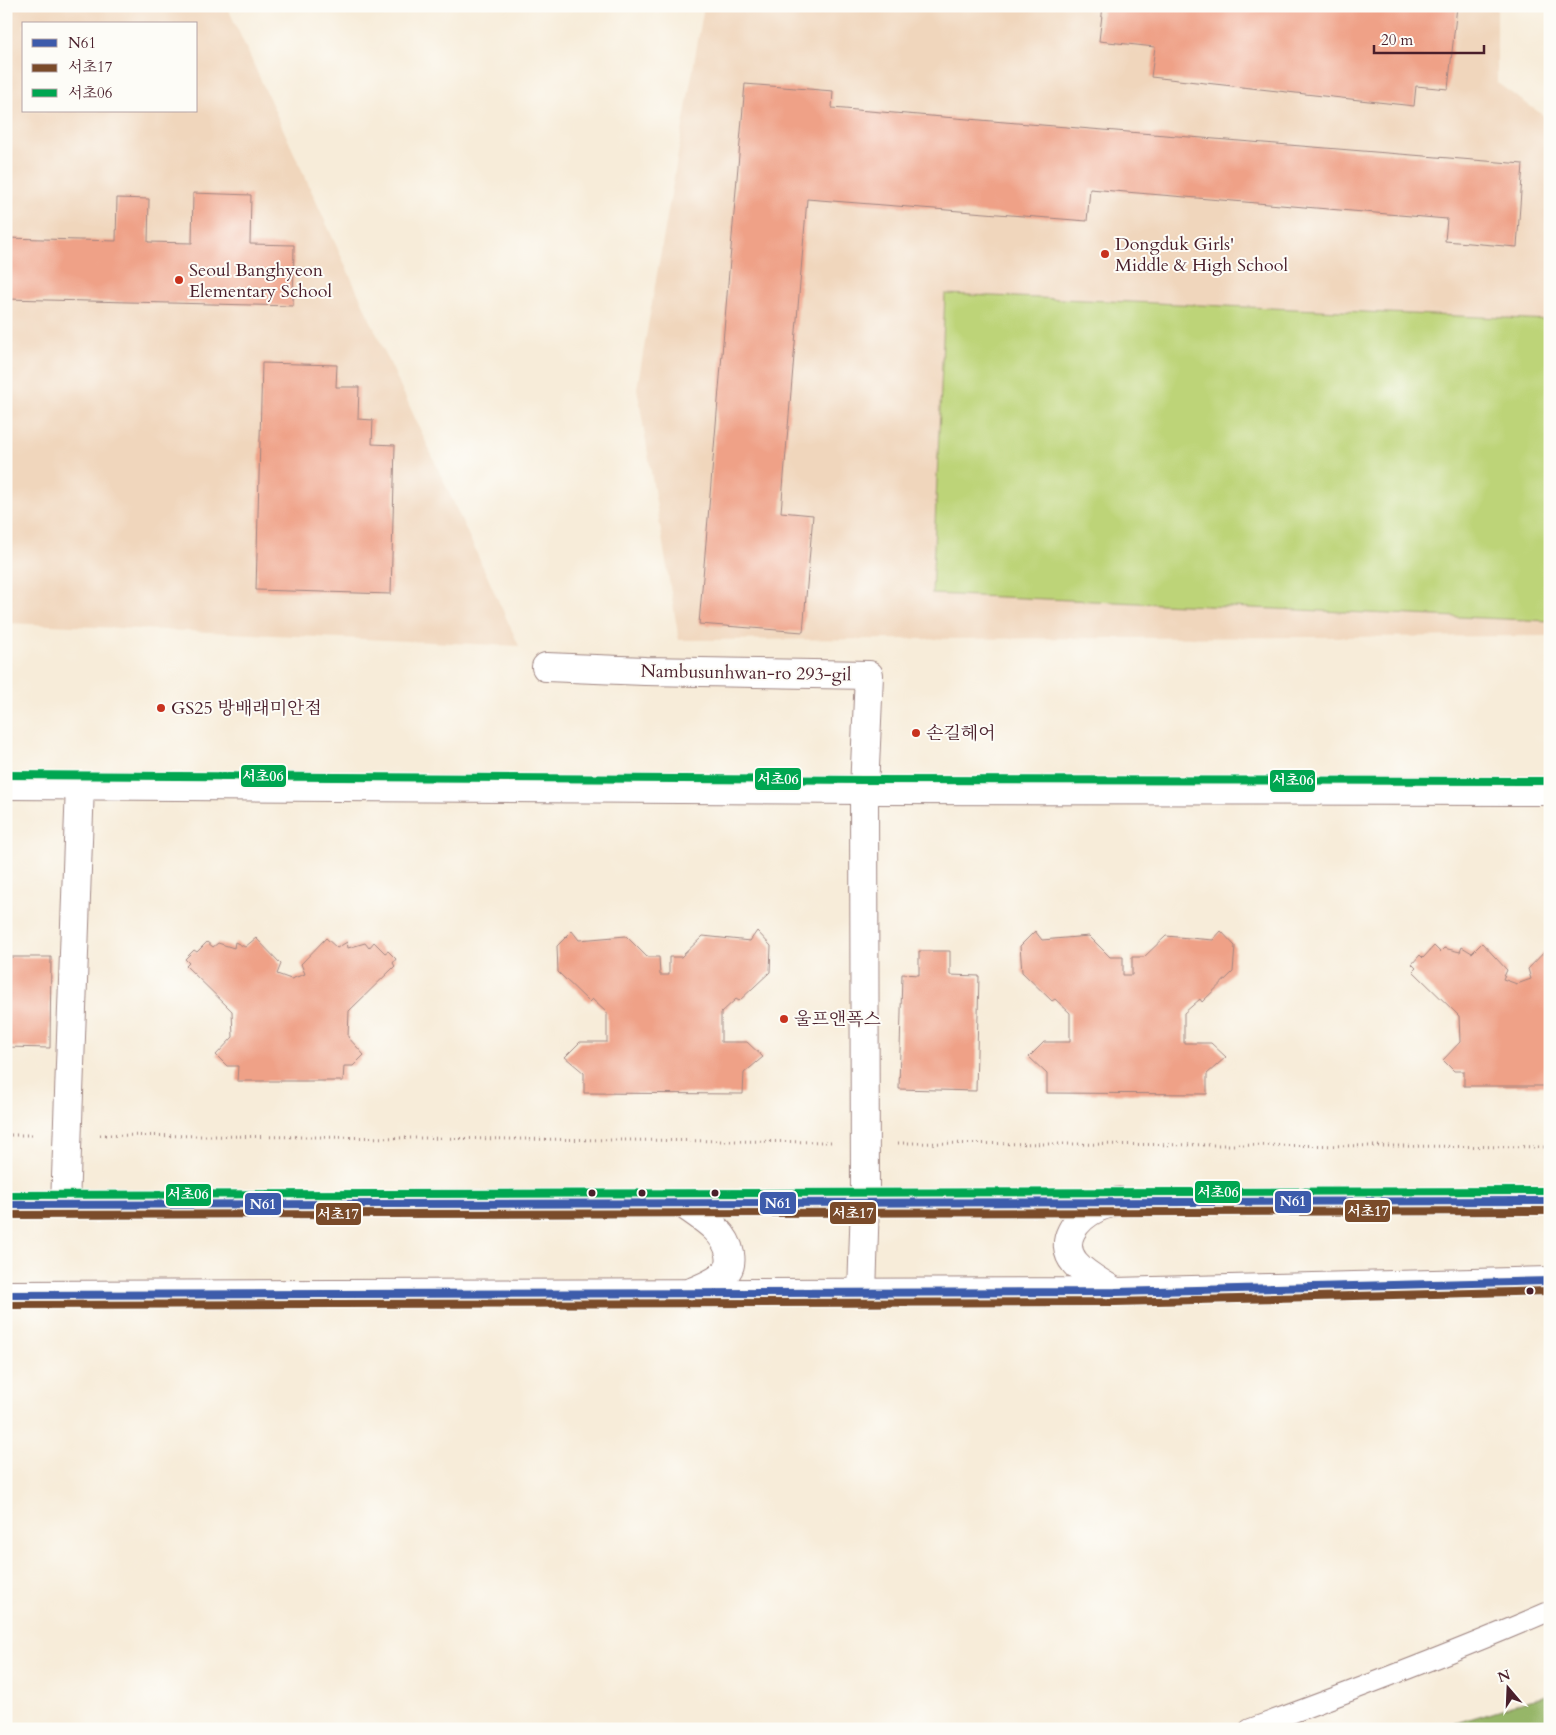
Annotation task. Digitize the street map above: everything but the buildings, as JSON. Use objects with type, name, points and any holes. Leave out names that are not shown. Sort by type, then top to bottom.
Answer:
[{"type":"main road","name":"Nambusunhwan-ro 293-gil","points":[[546,667],[645,671],[869,675],[864,790],[865,1202],[862,1293]]},
{"type":"main road","points":[[6,785],[864,790],[1550,791]]},
{"type":"main road","points":[[65,1205],[80,786]]},
{"type":"main road","points":[[1115,1292],[1090,1276],[1075,1263],[1067,1252],[1068,1235],[1075,1224],[1096,1208],[1119,1201]]},
{"type":"main road","points":[[6,1205],[1550,1201]]},
{"type":"main road","points":[[683,1204],[721,1234],[728,1246],[731,1261],[728,1271],[712,1283],[689,1293]]},
{"type":"main road","points":[[6,1295],[1115,1292],[1550,1281]]},
{"type":"lane","points":[[1249,1729],[1350,1692],[1495,1635],[1550,1611]]},
{"type":"path","points":[[6,1135],[1550,1146]]},
{"type":"shaded area","name":"Seoul Banghyeon Elementary School","points":[[6,6],[227,6],[519,646],[6,623]]},
{"type":"shaded area","name":"Dongduk Girls' Middle & High School","points":[[704,6],[1497,6],[1497,83],[1550,120],[1550,636],[679,640],[637,388]]},
{"type":"green space","points":[[945,294],[1550,320],[1550,621],[932,594]]},
{"type":"green space","points":[[1550,1694],[1550,1729],[1437,1729]]},
{"type":"transit line","name":"서초06","points":[[6,775],[864,780],[1550,781]]},
{"type":"transit line","name":"서초06","points":[[6,1195],[1550,1191]]},
{"type":"transit line","name":"N61","points":[[6,1205],[1550,1201]]},
{"type":"transit line","name":"서초17","points":[[6,1215],[1550,1211]]},
{"type":"transit line","name":"N61","points":[[6,1295],[1115,1292],[1550,1281]]},
{"type":"transit line","name":"서초17","points":[[6,1305],[1115,1302],[1550,1291]]},
{"type":"place","name":"Dongduk Girls' Middle & High School","points":[[1105,254]]},
{"type":"place","name":"Seoul Banghyeon Elementary School","points":[[179,280]]},
{"type":"place","name":"GS25 방배래미안점","points":[[161,708]]},
{"type":"place","name":"손길헤어","points":[[916,733]]},
{"type":"place","name":"울프앤폭스","points":[[784,1019]]}]
